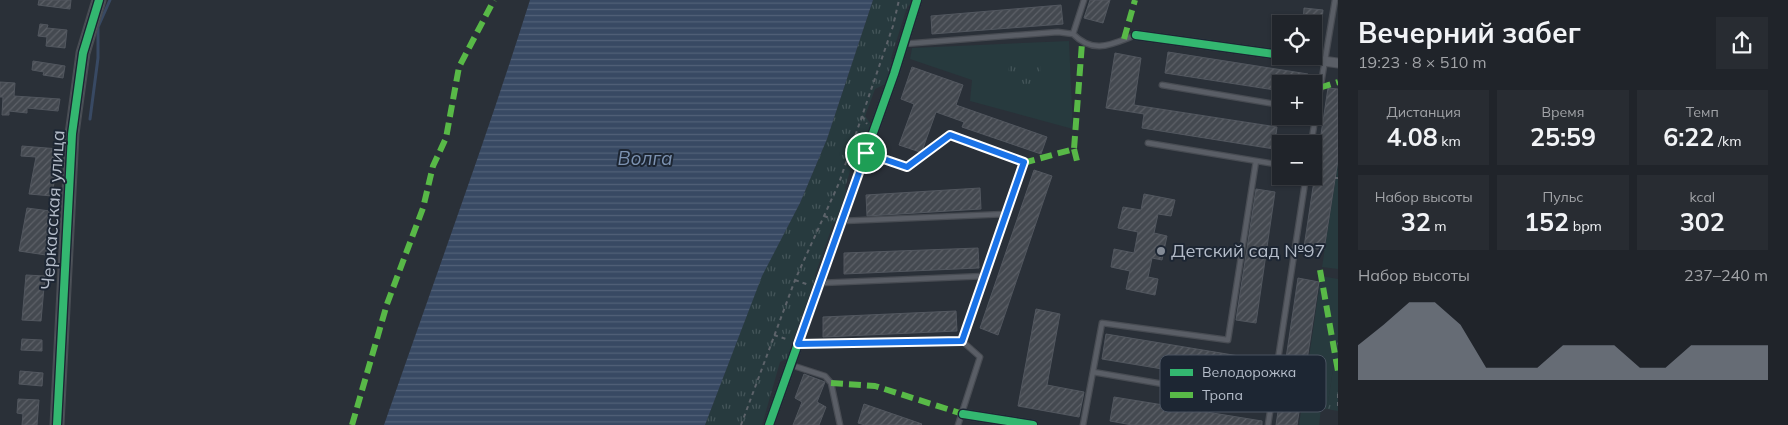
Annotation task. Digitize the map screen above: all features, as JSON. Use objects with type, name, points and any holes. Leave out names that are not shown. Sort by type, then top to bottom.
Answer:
[{"type":"street","name":"Черкасская улица","points":[[57,425],[72,134],[83,53],[99,0]]},
{"type":"street","points":[[770,425],[866,153],[917,0]]},
{"type":"street","points":[[1136,34],[1272,54]]},
{"type":"street","points":[[1324,61],[1338,63]]},
{"type":"street","points":[[962,414],[1033,425]]},
{"type":"lane","points":[[1073,34],[1084,0]]},
{"type":"lane","points":[[1321,75],[1334,0]]},
{"type":"lane","points":[[903,44],[1058,32],[1073,34],[1082,43],[1096,47],[1114,43],[1136,34]]},
{"type":"lane","points":[[1162,85],[1272,103]]},
{"type":"lane","points":[[866,153],[907,167],[950,135],[1024,162],[962,341]]},
{"type":"lane","points":[[1148,143],[1272,164]]},
{"type":"lane","points":[[1083,425],[1102,323],[1228,340],[1256,161]]},
{"type":"lane","points":[[1279,355],[1305,185]]},
{"type":"lane","points":[[842,221],[1006,214]]},
{"type":"lane","points":[[820,283],[985,276]]},
{"type":"lane","points":[[798,344],[962,341],[980,357],[958,425]]},
{"type":"lane","points":[[791,364],[825,376],[831,384],[840,425]]},
{"type":"lane","points":[[1093,372],[1160,383]]},
{"type":"lane","points":[[1268,425],[1270,412]]},
{"type":"path","points":[[741,425],[795,280],[839,183],[893,26],[899,0]]},
{"type":"path","points":[[795,280],[804,283]]},
{"type":"path","points":[[774,335],[784,339]]},
{"type":"path","points":[[1338,394],[1338,407]]},
{"type":"green space","points":[[873,0],[914,0],[907,7],[891,58],[893,66],[887,83],[875,89],[865,116],[872,126],[862,153],[853,161],[845,188],[848,197],[840,217],[833,224],[815,275],[817,280],[789,358],[780,362],[762,425],[705,425],[762,275],[800,203],[827,139]]},
{"type":"green space","points":[[1069,41],[1073,129],[970,101],[972,80],[910,59],[912,48]]},
{"type":"green space","points":[[1008,60],[1040,61],[1041,88],[1010,87]]},
{"type":"green space","points":[[1338,163],[1338,269],[1322,267]]},
{"type":"green space","points":[[1321,276],[1338,279],[1338,337],[1327,409],[1326,355],[1309,355]]},
{"type":"green space","points":[[1338,337],[1338,411],[1327,409]]},
{"type":"green space","points":[[1301,412],[1321,412],[1319,425],[1299,425]]},
{"type":"water","name":"Волга","points":[[530,0],[873,0],[827,139],[800,203],[762,276],[705,425],[384,425],[477,160]]},
{"type":"building","points":[[39,0],[71,0],[70,9],[38,5]]},
{"type":"building","points":[[1090,0],[1110,0],[1103,23],[1084,18]]},
{"type":"building","points":[[1061,5],[1063,24],[932,34],[931,16]]},
{"type":"building","points":[[1304,8],[1323,10],[1322,20],[1322,15],[1304,15]]},
{"type":"building","points":[[40,24],[48,25],[47,28],[67,30],[65,48],[46,46],[47,37],[38,36]]},
{"type":"building","points":[[1168,52],[1308,74],[1272,75],[1272,90],[1165,73]]},
{"type":"building","points":[[1115,53],[1141,58],[1134,105],[1277,127],[1276,135],[1272,135],[1272,149],[1142,128],[1144,114],[1106,108]]},
{"type":"building","points":[[33,61],[65,66],[63,78],[43,75],[44,72],[32,70]]},
{"type":"building","points":[[912,67],[963,85],[956,105],[1047,137],[1041,154],[962,127],[964,122],[936,112],[922,151],[899,145],[914,104],[901,99]]},
{"type":"building","points":[[0,82],[15,83],[14,96],[60,99],[58,111],[27,108],[27,113],[9,111],[9,115],[2,115],[3,97],[0,97]]},
{"type":"building","points":[[1328,88],[1338,89],[1338,160],[1324,250],[1304,247],[1313,185],[1322,185],[1321,135]]},
{"type":"building","points":[[22,146],[59,149],[52,196],[29,194],[36,157],[21,156]]},
{"type":"building","points":[[1034,170],[1052,176],[998,335],[980,328]]},
{"type":"building","points":[[980,188],[981,209],[867,216],[866,195]]},
{"type":"building","points":[[1256,189],[1275,192],[1256,323],[1236,320]]},
{"type":"building","points":[[1144,194],[1175,200],[1171,216],[1158,214],[1154,233],[1167,236],[1162,260],[1152,258],[1148,277],[1158,279],[1155,295],[1126,289],[1130,271],[1111,267],[1114,249],[1134,253],[1138,232],[1118,228],[1123,207],[1141,210]]},
{"type":"building","points":[[27,208],[50,211],[46,255],[19,251]]},
{"type":"building","points":[[978,248],[979,268],[844,274],[844,253]]},
{"type":"building","points":[[26,275],[45,276],[41,321],[22,320]]},
{"type":"building","points":[[1298,278],[1319,282],[1308,355],[1286,355]]},
{"type":"building","points":[[1036,309],[1060,314],[1047,385],[1084,392],[1079,417],[1018,406]]},
{"type":"building","points":[[956,311],[957,331],[823,337],[823,317]]},
{"type":"building","points":[[1106,334],[1233,355],[1160,355],[1160,369],[1102,359]]},
{"type":"building","points":[[22,339],[42,340],[42,351],[21,350]]},
{"type":"building","points":[[20,371],[43,373],[42,386],[19,384]]},
{"type":"building","points":[[804,374],[825,382],[817,402],[826,407],[819,425],[793,425],[802,402],[795,398]]},
{"type":"building","points":[[1114,397],[1160,404],[1160,412],[1206,412],[1262,421],[1262,425],[1132,425],[1110,421]]},
{"type":"building","points":[[18,399],[39,400],[37,425],[22,425],[23,414],[17,413]]},
{"type":"building","points":[[864,404],[922,424],[865,425],[858,423]]},
{"type":"building","points":[[1278,412],[1299,412],[1297,425],[1276,425]]},
{"type":"waterway","points":[[90,119],[98,58],[98,27],[110,0]]},
{"type":"marked path","points":[[352,425],[387,304],[423,208],[433,166],[446,138],[459,67],[494,0]]},
{"type":"marked path","points":[[1124,39],[1135,0]]},
{"type":"marked path","points":[[1023,163],[1074,149],[1082,43]]},
{"type":"marked path","points":[[1322,87],[1338,82]]},
{"type":"marked path","points":[[1074,149],[1078,165]]},
{"type":"marked path","points":[[1320,270],[1338,371]]},
{"type":"marked path","points":[[831,383],[875,386],[963,414]]},
{"type":"cycle path","points":[[57,425],[72,134],[83,53],[99,0]]},
{"type":"cycle path","points":[[769,425],[894,74],[917,0]]},
{"type":"cycle path","points":[[1136,35],[1272,54]]},
{"type":"cycle path","points":[[963,414],[1033,425]]},
{"type":"place","name":"Детский сад №97","points":[[1161,251]]},
{"type":"route","points":[[950,135],[1024,162],[962,341],[798,344],[866,153],[907,167],[950,135]]}]
